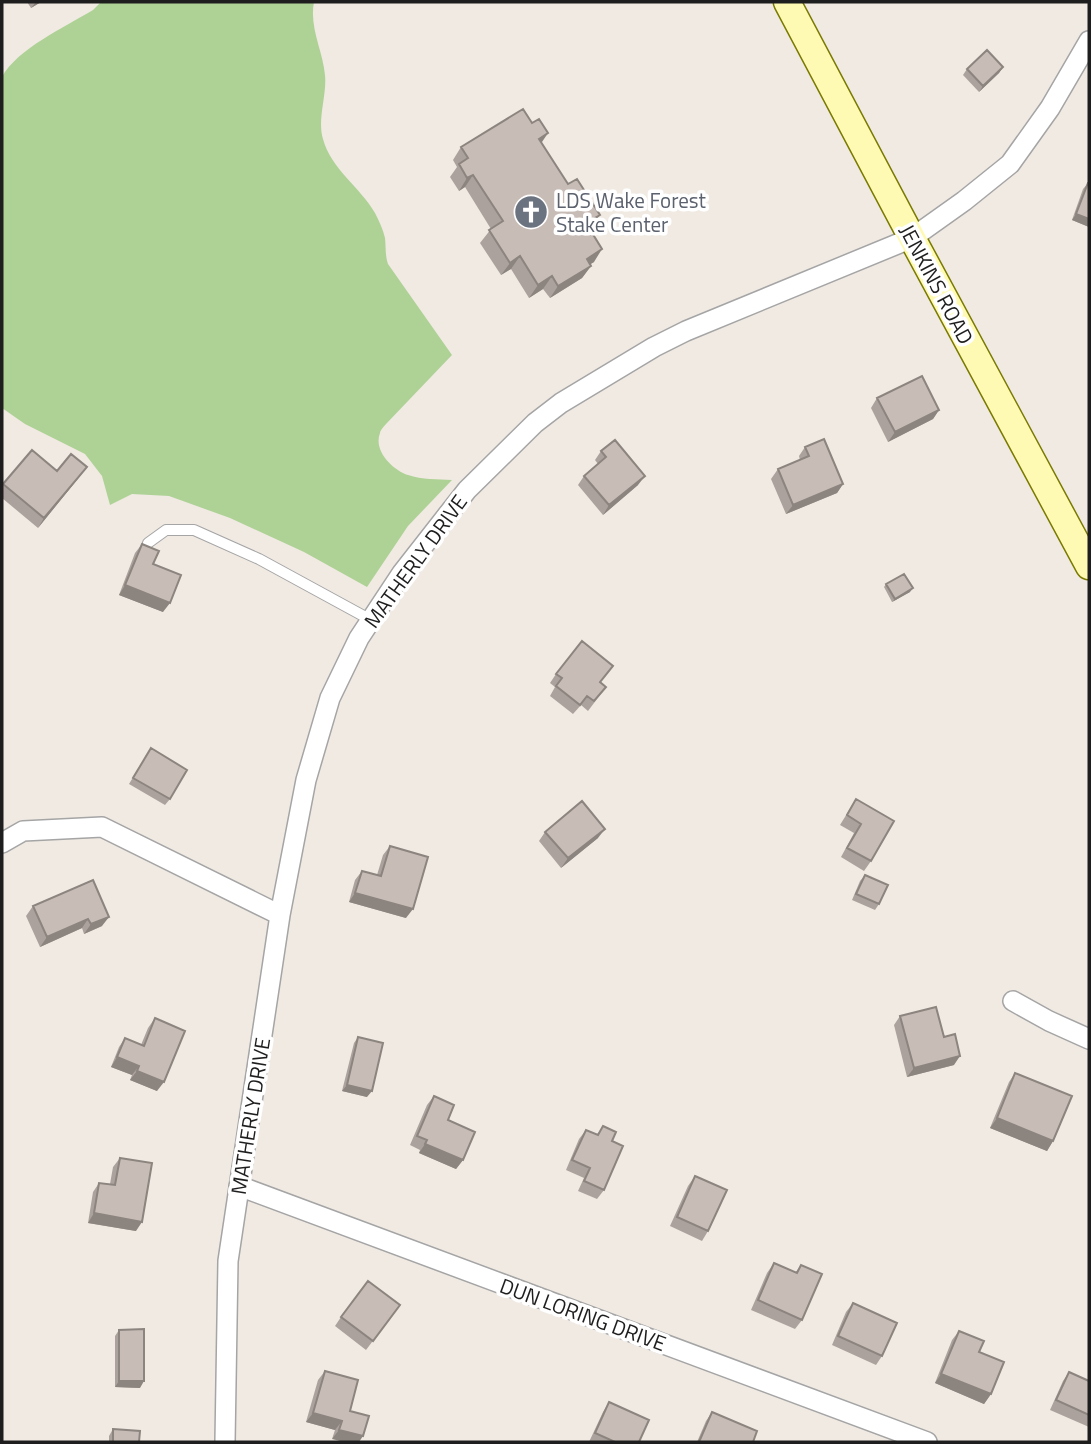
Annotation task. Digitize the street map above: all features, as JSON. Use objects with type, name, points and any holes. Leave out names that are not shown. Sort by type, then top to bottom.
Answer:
[{"type":"street","name":"JENKINS ROAD","points":[[787,2],[1089,566]]},
{"type":"street","name":"MATHERLY DRIVE","points":[[225,1442],[228,1261],[280,915],[306,780],[330,698],[359,638],[402,573],[467,490],[535,423],[561,403],[685,331],[912,238],[1010,164],[1050,108],[1089,41]]},
{"type":"street","points":[[2,843],[23,831],[102,827],[280,915]]},
{"type":"street","points":[[1013,1001],[1089,1039]]},
{"type":"street","name":"DUN LORING DRIVE","points":[[239,1186],[928,1442]]},
{"type":"lane","points":[[148,543],[166,530],[194,530],[259,559],[371,620]]},
{"type":"green space","points":[[101,2],[314,2],[313,21],[325,75],[321,131],[327,150],[375,213],[384,235],[388,264],[452,355],[384,426],[380,432],[379,446],[391,464],[408,475],[452,480],[408,526],[367,587],[304,552],[230,518],[169,496],[132,494],[110,505],[102,476],[85,454],[25,424],[2,408],[2,77],[30,48],[93,10]]},
{"type":"building","points":[[987,50],[1003,67],[983,86],[967,69]]},
{"type":"building","name":"LDS Wake Forest Stake Center","points":[[523,109],[532,123],[539,119],[548,133],[539,139],[568,184],[577,179],[600,215],[586,223],[602,249],[587,259],[591,266],[558,286],[552,276],[538,285],[520,256],[510,263],[489,230],[503,221],[473,175],[467,178],[459,164],[468,158],[461,147]]},
{"type":"building","points":[[1089,183],[1089,219],[1076,214]]},
{"type":"building","points":[[922,376],[939,410],[895,432],[877,398]]},
{"type":"building","points":[[824,439],[843,484],[793,505],[778,469],[809,456],[805,447]]},
{"type":"building","points":[[615,440],[645,476],[609,505],[584,476],[606,457],[601,451]]},
{"type":"building","points":[[32,450],[57,471],[71,454],[87,467],[44,518],[3,484]]},
{"type":"building","points":[[142,544],[159,551],[153,564],[181,575],[170,603],[125,585]]},
{"type":"building","points":[[904,574],[913,588],[895,599],[886,584]]},
{"type":"building","points":[[582,641],[613,666],[600,682],[606,687],[594,701],[587,696],[580,705],[556,686],[562,678],[556,674]]},
{"type":"building","points":[[151,748],[187,770],[170,799],[133,778]]},
{"type":"building","points":[[856,799],[894,821],[871,861],[847,848],[861,824],[847,815]]},
{"type":"building","points":[[582,801],[605,829],[568,858],[545,832]]},
{"type":"building","points":[[390,846],[428,857],[413,909],[355,893],[362,871],[381,876]]},
{"type":"building","points":[[865,875],[888,885],[879,904],[856,894]]},
{"type":"building","points":[[93,880],[109,917],[91,924],[88,919],[47,937],[33,906]]},
{"type":"building","points":[[936,1007],[944,1037],[955,1034],[960,1056],[914,1068],[900,1016]]},
{"type":"building","points":[[155,1018],[185,1031],[164,1082],[137,1071],[139,1066],[117,1057],[125,1038],[144,1046]]},
{"type":"building","points":[[358,1037],[383,1043],[372,1091],[347,1085]]},
{"type":"building","points":[[1015,1073],[1072,1096],[1053,1141],[997,1118]]},
{"type":"building","points":[[434,1096],[454,1105],[448,1120],[475,1132],[463,1160],[425,1144],[427,1140],[417,1136]]},
{"type":"building","points":[[603,1126],[616,1132],[612,1141],[623,1146],[604,1190],[584,1181],[590,1168],[572,1160],[586,1130],[598,1135]]},
{"type":"building","points":[[120,1158],[152,1163],[142,1222],[94,1213],[99,1183],[115,1185]]},
{"type":"building","points":[[695,1176],[727,1190],[708,1231],[677,1217]]},
{"type":"building","points":[[774,1263],[797,1273],[801,1265],[822,1274],[802,1320],[758,1300]]},
{"type":"building","points":[[368,1281],[400,1305],[373,1341],[341,1317]]},
{"type":"building","points":[[853,1303],[897,1323],[882,1356],[838,1336]]},
{"type":"building","points":[[144,1329],[144,1381],[119,1381],[119,1330]]},
{"type":"building","points":[[959,1331],[984,1341],[979,1352],[1004,1362],[991,1394],[941,1374]]},
{"type":"building","points":[[325,1371],[358,1380],[350,1411],[369,1416],[363,1436],[339,1430],[342,1421],[313,1413]]},
{"type":"building","points":[[1069,1372],[1089,1381],[1089,1415],[1056,1400]]},
{"type":"building","points":[[609,1402],[649,1420],[639,1442],[615,1442],[595,1433]]},
{"type":"building","points":[[712,1412],[757,1431],[753,1442],[699,1442]]},
{"type":"building","points":[[113,1429],[140,1431],[139,1442],[113,1442]]},
{"type":"place","name":"LDS Wake Forest Stake Center","points":[[531,212]]}]
